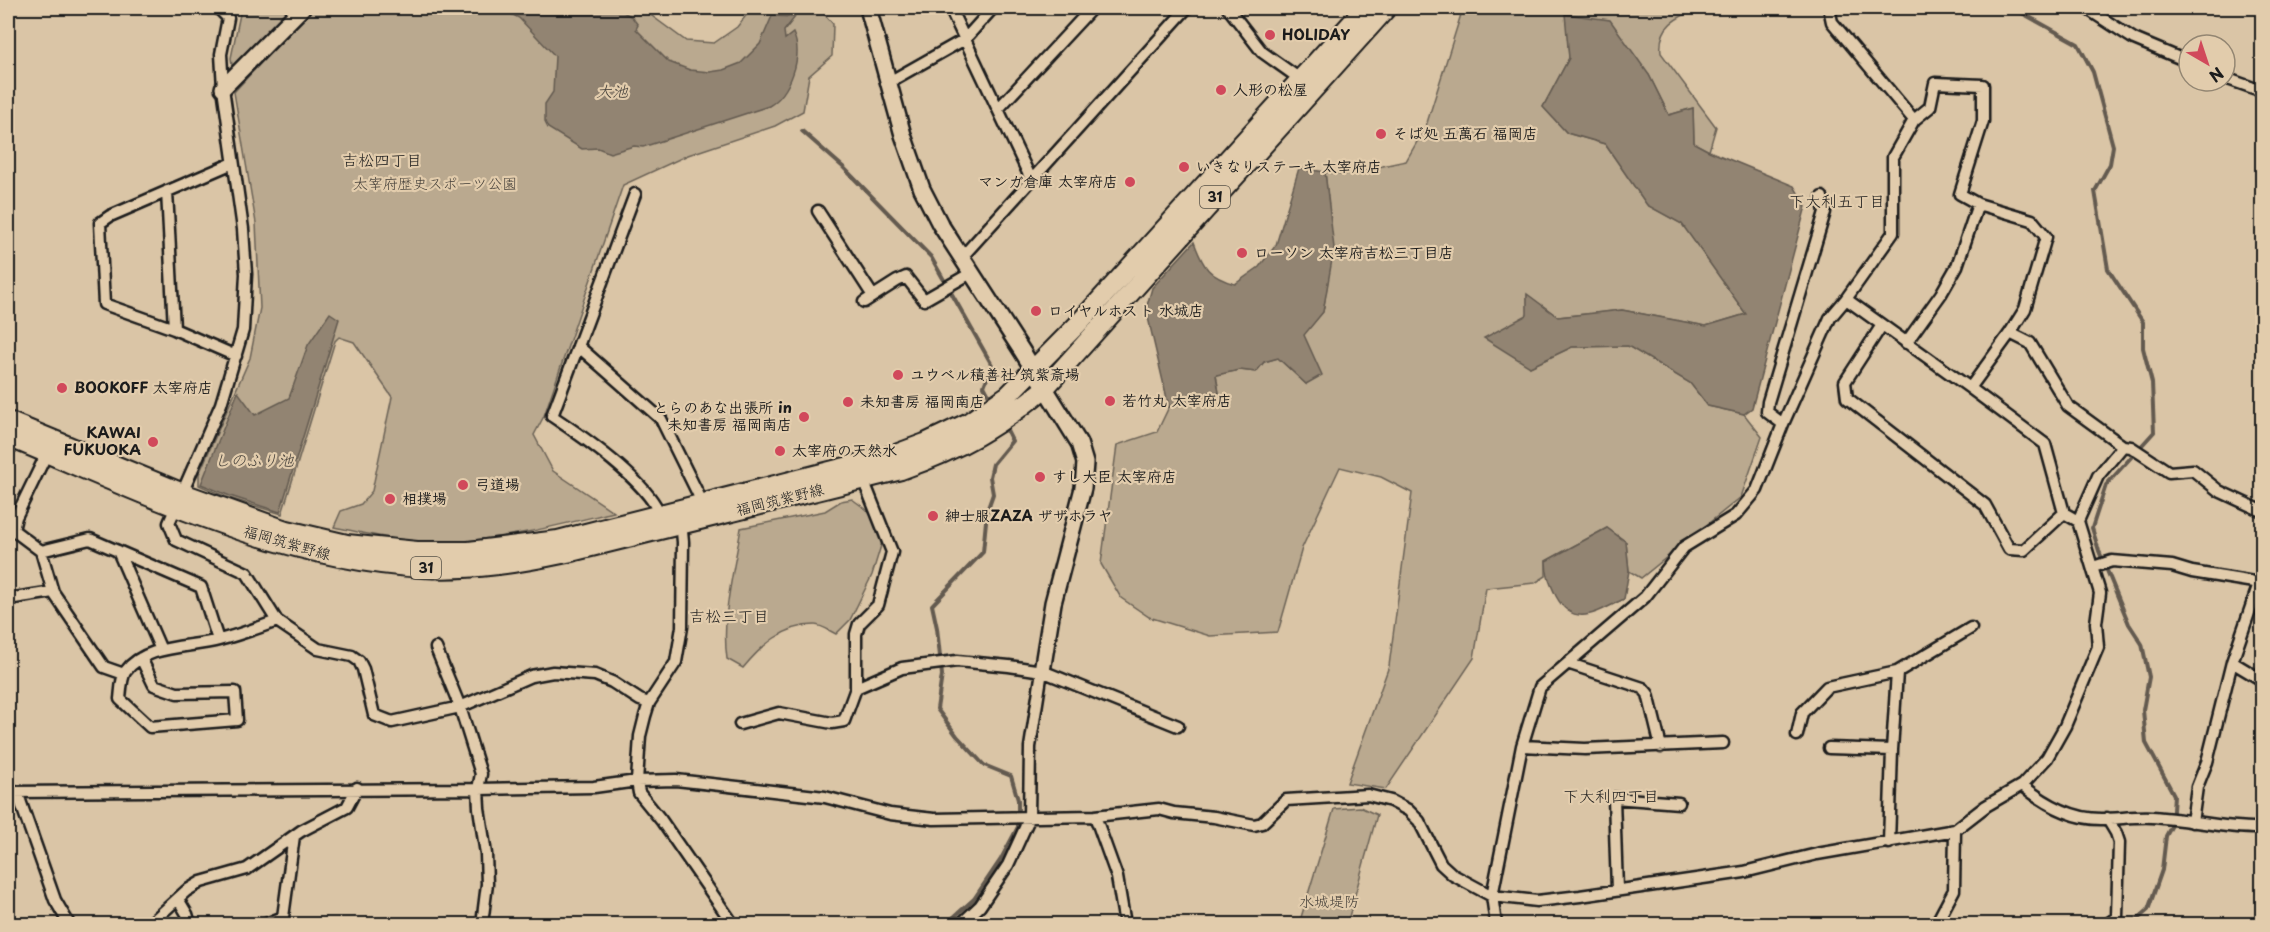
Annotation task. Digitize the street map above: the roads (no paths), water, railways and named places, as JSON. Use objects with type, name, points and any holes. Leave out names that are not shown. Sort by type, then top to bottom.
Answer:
[{"type":"main road","name":"福岡筑紫野線","points":[[8,437],[46,453],[179,500],[283,529],[347,544],[417,551],[469,552],[558,540],[660,516],[681,517],[702,504],[893,455],[969,422],[1008,395],[1077,325],[1365,8]]},
{"type":"main road","name":"福岡筑紫野線","points":[[8,421],[279,544],[355,561],[424,568],[477,567],[524,562],[681,517],[901,470],[933,459],[976,439],[1016,412],[1045,388],[1387,8]]},
{"type":"street","points":[[218,8],[228,18],[221,54],[233,164],[243,229],[246,274],[243,330],[221,404],[169,523],[176,540],[247,573],[277,621],[318,649],[352,656],[359,661],[374,715],[392,722],[460,707],[531,676],[553,672],[595,675],[649,703]]},
{"type":"street","points":[[224,88],[302,8]]},
{"type":"street","points":[[868,8],[903,135],[922,189],[940,224],[1079,443],[1085,463],[1083,488],[1053,603],[1030,747],[1029,819],[1008,865],[980,906],[961,924]]},
{"type":"street","points":[[950,8],[1031,179]]},
{"type":"street","points":[[889,82],[965,39],[993,8]]},
{"type":"street","points":[[998,109],[1092,8]]},
{"type":"street","points":[[962,257],[1187,8]]},
{"type":"street","points":[[1228,8],[1262,52],[1300,79]]},
{"type":"street","points":[[1829,8],[1832,22],[1914,120]]},
{"type":"street","points":[[2086,8],[2134,39],[2177,57]]},
{"type":"street","points":[[2237,82],[2262,91]]},
{"type":"street","points":[[1496,924],[1492,896],[1522,746],[1540,687],[1570,664],[1645,597],[1684,547],[1736,514],[1758,490],[1783,424],[1830,318],[1893,233],[1893,157],[1914,120],[1930,107],[1935,83],[1983,85],[1983,121],[1960,194],[1978,204],[2032,220],[2046,237],[2025,309],[1970,388]]},
{"type":"street","points":[[233,164],[110,216],[100,224],[104,304],[174,329],[236,356]]},
{"type":"street","points":[[167,191],[174,329]]},
{"type":"street","points":[[635,194],[552,416],[578,433],[642,486],[657,507],[660,516]]},
{"type":"street","points":[[1783,424],[1767,412],[1768,402],[1825,212],[1822,196]]},
{"type":"street","points":[[1906,343],[1941,294],[1957,266],[1978,204]]},
{"type":"street","points":[[818,211],[869,299],[906,277],[924,300],[971,273]]},
{"type":"street","points":[[1846,299],[2045,444],[2064,513],[2078,521]]},
{"type":"street","points":[[1882,325],[1845,382],[1847,399],[1985,506],[2009,549],[2024,550],[2064,513]]},
{"type":"street","points":[[2010,333],[2030,343],[2068,406],[2127,447],[2151,459],[2169,472],[2193,470],[2219,491],[2262,511]]},
{"type":"street","points":[[578,346],[661,419],[702,504]]},
{"type":"street","points":[[69,924],[56,900],[12,792],[478,789],[594,787],[637,781],[701,781],[825,796],[890,814],[934,819],[1029,819],[1095,816],[1159,809],[1254,825],[1262,823],[1286,800],[1368,795],[1391,801],[1408,810],[1422,826],[1441,864],[1453,875],[1492,896],[1537,901],[1580,897],[1744,872],[1817,854],[1955,830],[1986,806],[2022,785],[2047,758],[2065,726],[2098,647],[2096,623],[2100,593],[2078,521],[2098,476],[2127,447]]},
{"type":"street","points":[[46,453],[16,517],[13,530],[41,551],[53,592],[104,667],[124,674]]},
{"type":"street","points":[[740,724],[779,713],[832,723],[844,721],[856,688],[856,634],[859,624],[878,605],[892,552],[863,479]]},
{"type":"street","points":[[681,517],[682,627],[676,662],[649,703],[640,736],[637,781],[642,798],[661,820],[733,924]]},
{"type":"street","points":[[41,551],[90,539],[201,587],[218,640]]},
{"type":"street","points":[[118,551],[161,650]]},
{"type":"street","points":[[2093,567],[2112,561],[2172,566],[2192,573],[2261,579],[2232,662],[2207,762],[2197,787],[2192,822]]},
{"type":"street","points":[[8,599],[53,592]]},
{"type":"street","points":[[141,658],[154,685],[177,693],[235,692],[237,720],[150,727],[120,699],[124,674],[141,658],[161,650],[218,640],[277,621]]},
{"type":"street","points":[[1797,735],[1802,713],[1827,687],[1897,672],[1971,628]]},
{"type":"street","points":[[436,648],[460,707],[481,774],[478,789],[486,854],[487,884],[482,924]]},
{"type":"street","points":[[856,688],[902,668],[957,661],[1042,671],[1178,726]]},
{"type":"street","points":[[2232,662],[2262,680]]},
{"type":"street","points":[[1570,664],[1643,688],[1648,694],[1661,747]]},
{"type":"street","points":[[1889,843],[1897,672]]},
{"type":"street","points":[[1522,746],[1585,749],[1661,747],[1723,742]]},
{"type":"street","points":[[1829,748],[1892,750]]},
{"type":"street","points":[[2022,785],[2037,798],[2076,815],[2107,818],[2152,817],[2232,828],[2262,828]]},
{"type":"street","points":[[150,924],[201,882],[247,869],[294,836],[347,807],[357,788]]},
{"type":"street","points":[[1617,890],[1614,798],[1679,803]]},
{"type":"street","points":[[1095,816],[1117,877],[1125,924]]},
{"type":"street","points":[[2107,818],[2119,842],[2117,917],[2108,924]]},
{"type":"street","points":[[1936,924],[1954,890],[1955,830]]},
{"type":"street","points":[[266,924],[284,917],[294,836]]},
{"type":"street","points":[[178,899],[190,924]]},
{"type":"water","name":"大池","points":[[499,8],[617,8],[632,17],[638,25],[636,29],[669,62],[690,70],[710,72],[741,63],[760,44],[772,16],[795,17],[784,31],[785,39],[793,33],[797,52],[796,63],[789,84],[777,100],[769,106],[643,147],[634,146],[610,153],[598,148],[582,149],[548,128],[545,122],[545,104],[553,92],[555,56],[519,18]]},
{"type":"water","points":[[1565,14],[1610,20],[1649,75],[1669,115],[1693,108],[1694,143],[1794,186],[1806,206],[1752,408],[1744,414],[1708,406],[1690,383],[1628,346],[1572,347],[1530,367],[1484,338],[1527,315],[1527,294],[1558,317],[1622,310],[1706,326],[1746,314],[1682,224],[1647,205],[1605,144],[1567,133],[1543,107],[1569,58]]},
{"type":"water","points":[[1299,168],[1325,172],[1334,248],[1323,312],[1304,335],[1322,375],[1306,384],[1278,358],[1264,362],[1256,372],[1240,370],[1216,375],[1219,393],[1169,407],[1146,309],[1152,288],[1194,242],[1208,270],[1226,281],[1235,284],[1259,267],[1276,245]]},
{"type":"water","name":"しのふり池","points":[[330,313],[339,319],[280,512],[201,484],[238,392],[255,415],[289,398],[308,345]]},
{"type":"water","points":[[1607,528],[1626,542],[1629,571],[1624,599],[1596,612],[1579,615],[1563,606],[1556,596],[1550,583],[1546,561]]},
{"type":"waterway","points":[[2013,8],[2078,44],[2093,72],[2113,146],[2110,164],[2095,191],[2108,269],[2143,322],[2143,348],[2152,383],[2154,432],[2106,485],[2092,528],[2129,624],[2142,644],[2149,677],[2143,710],[2146,743],[2174,795],[2172,825],[2166,836],[2162,870],[2148,910],[2132,924]]},
{"type":"waterway","points":[[802,131],[843,167],[931,257],[992,365],[984,386],[992,401]]},
{"type":"waterway","points":[[946,924],[974,899],[1001,859],[1018,827],[1018,800],[1011,776],[984,765],[957,736],[937,709],[942,675],[932,605],[983,552],[987,511],[993,494],[990,477],[993,464],[1012,441],[1005,427]]},
{"type":"railway","points":[[2238,924],[2262,920]]},
{"type":"place","name":"HOLIDAY","points":[[1270,35]]},
{"type":"place","name":"人形の松屋","points":[[1221,90]]},
{"type":"place","name":"そば処 五萬石 福岡店","points":[[1381,134]]},
{"type":"place","name":"いきなりステーキ 太宰府店","points":[[1184,167]]},
{"type":"place","name":"マンガ倉庫 太宰府店","points":[[1130,182]]},
{"type":"place","name":"ローソン 太宰府吉松三丁目店","points":[[1242,253]]},
{"type":"place","name":"ロイヤルホスト 水城店","points":[[1036,311]]},
{"type":"place","name":"ユウベル積善社 筑紫斎場","points":[[898,375]]},
{"type":"place","name":"BOOKOFF 太宰府店","points":[[62,388]]},
{"type":"place","name":"若竹丸 太宰府店","points":[[1110,401]]},
{"type":"place","name":"未知書房 福岡南店","points":[[848,402]]},
{"type":"place","name":"とらのあな出張所 in 未知書房 福岡南店","points":[[804,417]]},
{"type":"place","name":"KAWAI FUKUOKA","points":[[153,442]]},
{"type":"place","name":"太宰府の天然水","points":[[780,451]]},
{"type":"place","name":"すし大臣 太宰府店","points":[[1040,477]]},
{"type":"place","name":"弓道場","points":[[463,485]]},
{"type":"place","name":"相撲場","points":[[390,499]]},
{"type":"place","name":"紳士服ZAZA ザザホラヤ","points":[[933,516]]},
{"type":"district","name":"吉松四丁目","points":[[382,160]]},
{"type":"district","name":"下大利五丁目","points":[[1837,201]]},
{"type":"district","name":"吉松三丁目","points":[[729,616]]},
{"type":"district","name":"下大利四丁目","points":[[1611,796]]},
{"type":"park label","name":"太宰府歴史スポーツ公園","points":[[435,184]]},
{"type":"park label","name":"水城堤防","points":[[1329,902]]}]
